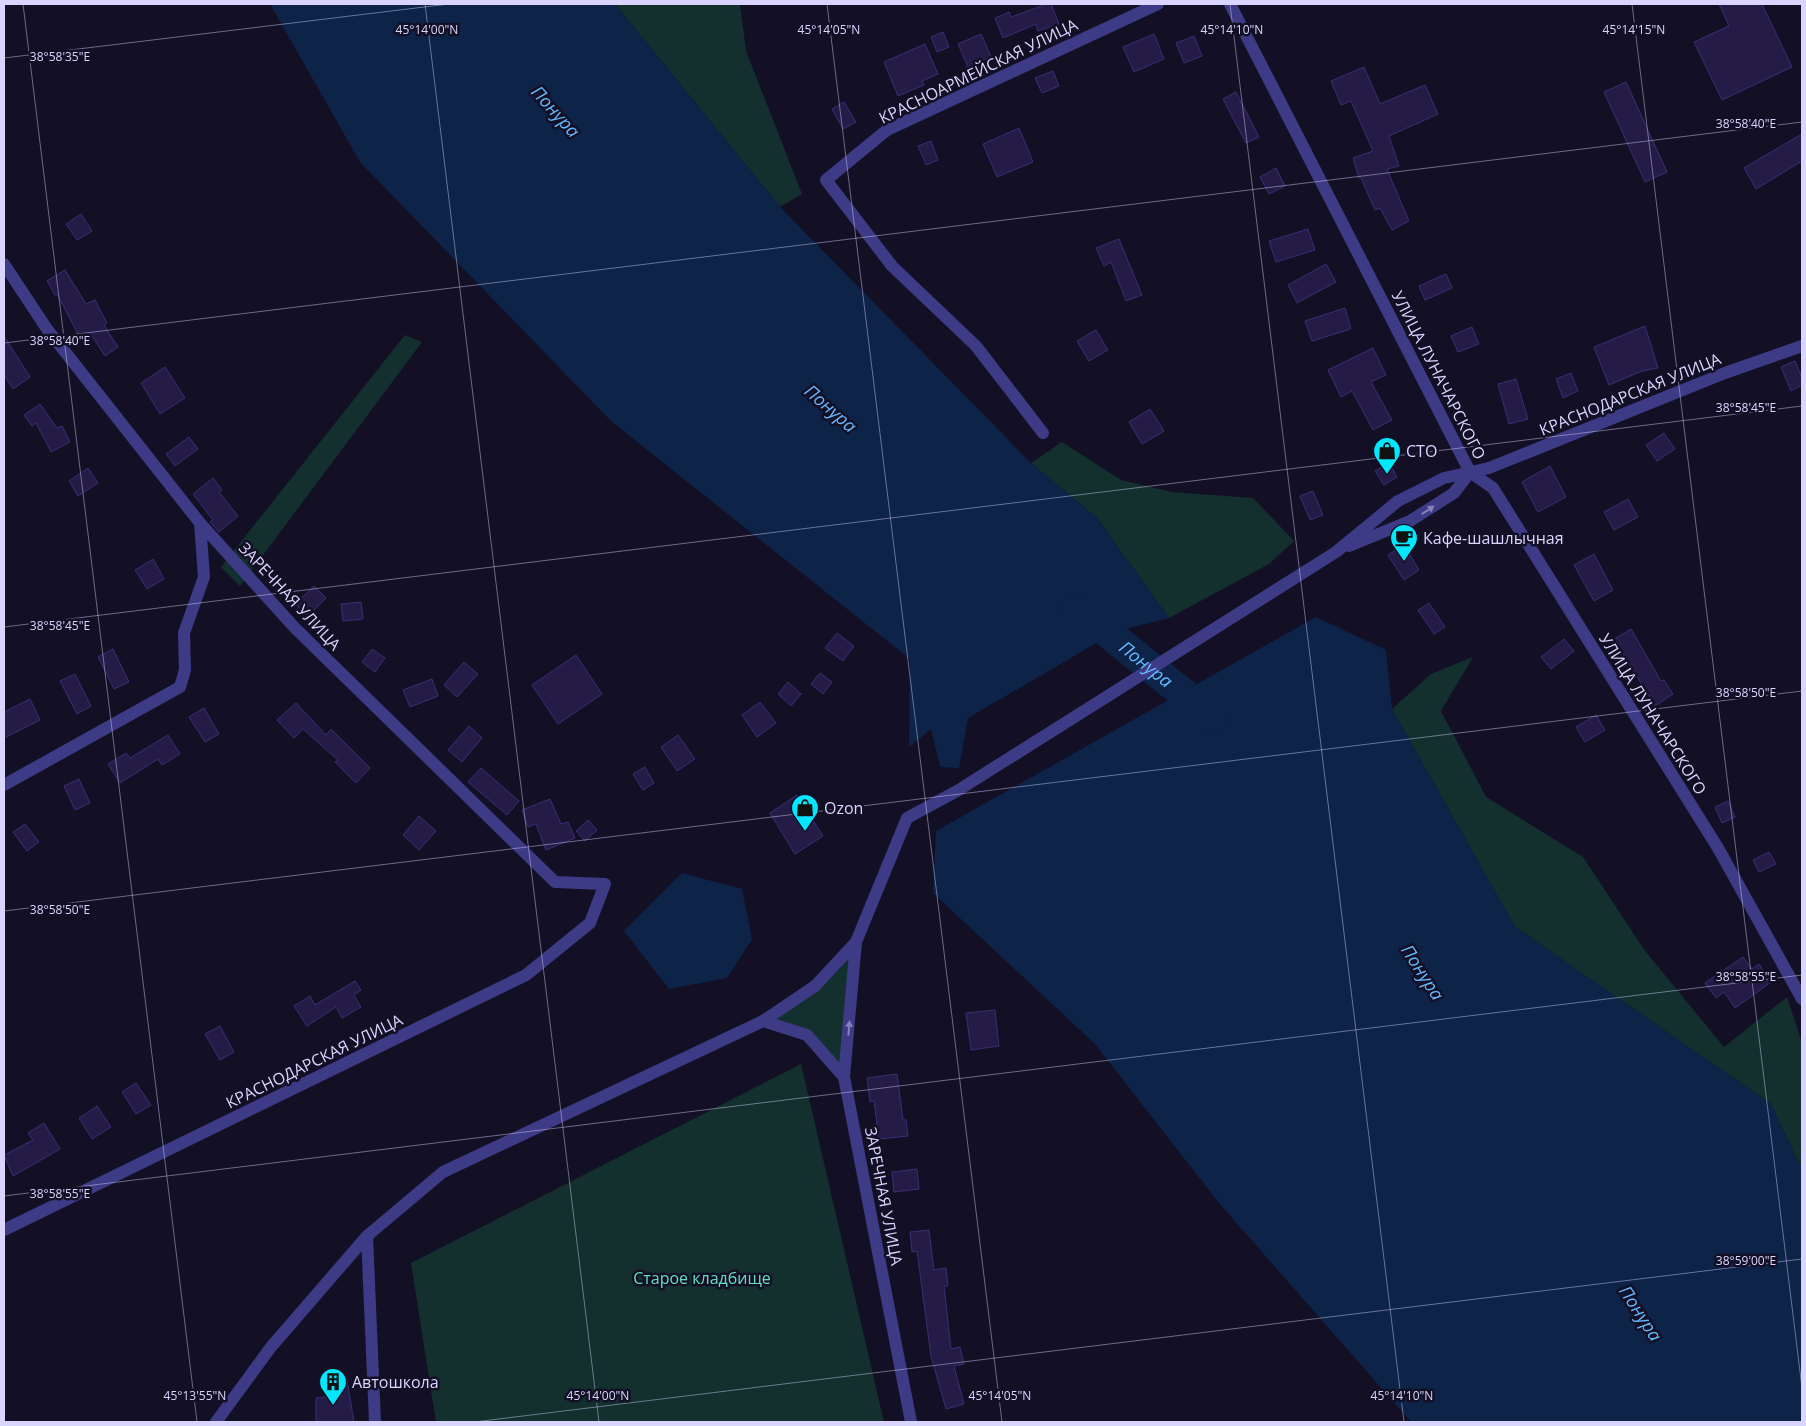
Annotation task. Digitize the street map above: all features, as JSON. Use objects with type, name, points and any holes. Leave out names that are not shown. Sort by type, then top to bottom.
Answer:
[{"type":"street","name":"КРАСНОАРМЕЙСКАЯ УЛИЦА","points":[[1043,433],[976,346],[892,266],[826,180],[887,130],[1158,4]]},
{"type":"street","name":"УЛИЦА ЛУНАЧАРСКОГО","points":[[1230,4],[1470,472],[1493,488],[1718,848],[1802,999]]},
{"type":"street","name":"ЗАРЕЧНАЯ УЛИЦА","points":[[4,264],[47,329],[200,523],[295,628],[555,882],[605,884]]},
{"type":"street","name":"КРАСНОДАРСКАЯ УЛИЦА","points":[[1336,552],[1398,501],[1444,478],[1489,468],[1725,373],[1802,346]]},
{"type":"street","points":[[844,1077],[856,942],[908,818],[957,791],[1336,552],[1410,521],[1454,493],[1470,472]]},
{"type":"street","points":[[4,785],[180,687],[185,670],[184,633],[204,577],[200,523]]},
{"type":"street","name":"КРАСНОДАРСКАЯ УЛИЦА","points":[[4,1230],[526,975],[590,923],[605,884]]},
{"type":"street","points":[[216,1422],[271,1347],[367,1236],[443,1172],[763,1021],[815,986],[856,942]]},
{"type":"street","name":"ЗАРЕЧНАЯ УЛИЦА","points":[[763,1021],[807,1034],[844,1077],[910,1422]]},
{"type":"street","points":[[367,1236],[375,1422]]},
{"type":"green space","points":[[615,4],[740,4],[746,51],[802,194],[780,207]]},
{"type":"green space","points":[[405,335],[422,342],[240,586],[221,567]]},
{"type":"green space","points":[[1062,442],[1121,480],[1172,492],[1253,498],[1294,541],[1269,564],[1169,618],[1097,518],[1031,463]]},
{"type":"green space","points":[[1473,657],[1441,711],[1486,797],[1583,857],[1645,951],[1724,1047],[1787,997],[1802,1043],[1802,1170],[1771,1104],[1515,927],[1392,709],[1431,674]]},
{"type":"green space","points":[[856,942],[844,1077],[807,1035],[763,1021],[815,986]]},
{"type":"green space","name":"Старое кладбище","points":[[801,1064],[884,1422],[436,1422],[411,1263]]},
{"type":"water","points":[[270,4],[615,4],[780,207],[1031,463],[1097,518],[1169,618],[1117,631],[968,718],[959,768],[940,767],[931,729],[909,747],[910,659],[611,421],[360,162]]},
{"type":"water","points":[[1316,617],[1386,650],[1392,709],[1515,927],[1771,1104],[1802,1170],[1802,1422],[1411,1422],[1219,1203],[1095,1044],[933,893],[936,831]]},
{"type":"water","points":[[682,873],[742,889],[752,939],[727,978],[669,989],[624,931]]},
{"type":"building","points":[[1051,4],[1059,24],[1038,31],[1036,24],[1003,38],[995,18],[1009,12],[1011,17]]},
{"type":"building","points":[[1719,4],[1762,4],[1792,67],[1722,100],[1694,42],[1729,26]]},
{"type":"building","points":[[943,32],[949,47],[937,52],[931,37]]},
{"type":"building","points":[[981,34],[991,57],[968,67],[958,44]]},
{"type":"building","points":[[1154,34],[1164,59],[1134,72],[1123,47]]},
{"type":"building","points":[[1194,36],[1202,56],[1184,63],[1176,43]]},
{"type":"building","points":[[925,44],[938,74],[922,81],[924,85],[898,96],[884,62]]},
{"type":"building","points":[[1364,67],[1380,104],[1425,85],[1438,114],[1389,136],[1399,166],[1387,169],[1409,221],[1392,230],[1380,208],[1375,210],[1361,178],[1359,178],[1353,158],[1373,151],[1351,101],[1341,105],[1331,81]]},
{"type":"building","points":[[1053,71],[1059,86],[1042,93],[1035,78]]},
{"type":"building","points":[[1626,82],[1667,172],[1645,182],[1604,92]]},
{"type":"building","points":[[1236,92],[1259,137],[1246,143],[1223,99]]},
{"type":"building","points":[[844,102],[856,122],[843,129],[832,109]]},
{"type":"building","points":[[1019,128],[1033,162],[997,177],[983,144]]},
{"type":"building","points":[[1802,134],[1802,161],[1756,189],[1744,168]]},
{"type":"building","points":[[931,141],[938,160],[926,165],[918,146]]},
{"type":"building","points":[[1276,168],[1285,186],[1269,194],[1260,177]]},
{"type":"building","points":[[81,214],[92,231],[77,240],[66,224]]},
{"type":"building","points":[[1308,229],[1315,250],[1276,262],[1269,241]]},
{"type":"building","points":[[1119,239],[1142,295],[1126,301],[1111,262],[1104,266],[1096,248]]},
{"type":"building","points":[[1326,264],[1336,282],[1297,303],[1288,285]]},
{"type":"building","points":[[65,270],[86,304],[95,300],[107,323],[104,325],[118,347],[105,356],[90,333],[80,338],[57,294],[55,295],[47,281]]},
{"type":"building","points":[[1446,274],[1452,288],[1425,300],[1419,286]]},
{"type":"building","points":[[1345,308],[1351,329],[1312,341],[1305,321]]},
{"type":"building","points":[[1645,326],[1658,368],[1642,371],[1609,385],[1594,347]]},
{"type":"building","points":[[1472,327],[1479,344],[1458,352],[1451,336]]},
{"type":"building","points":[[1096,330],[1108,350],[1089,361],[1077,341]]},
{"type":"building","points":[[4,336],[30,377],[13,389],[4,375]]},
{"type":"building","points":[[1373,348],[1386,375],[1371,382],[1392,420],[1373,430],[1352,391],[1341,397],[1328,370]]},
{"type":"building","points":[[1795,361],[1802,378],[1802,385],[1791,391],[1781,367]]},
{"type":"building","points":[[165,367],[185,398],[160,414],[141,383]]},
{"type":"building","points":[[1571,373],[1578,391],[1563,398],[1556,379]]},
{"type":"building","points":[[1516,379],[1528,419],[1509,424],[1498,384]]},
{"type":"building","points":[[40,404],[57,428],[62,426],[70,442],[51,452],[36,423],[32,426],[24,415]]},
{"type":"building","points":[[1150,409],[1164,431],[1142,444],[1129,422]]},
{"type":"building","points":[[1664,433],[1675,449],[1657,461],[1646,445]]},
{"type":"building","points":[[189,437],[198,449],[175,466],[166,454]]},
{"type":"building","points":[[1389,463],[1397,477],[1384,485],[1375,471]]},
{"type":"building","points":[[1550,466],[1566,497],[1538,512],[1522,482]]},
{"type":"building","points":[[88,468],[98,483],[78,496],[69,481]]},
{"type":"building","points":[[213,478],[222,490],[219,492],[238,516],[219,532],[210,522],[213,520],[193,494]]},
{"type":"building","points":[[1313,491],[1323,515],[1310,520],[1300,496]]},
{"type":"building","points":[[1628,499],[1638,517],[1614,530],[1604,512]]},
{"type":"building","points":[[1404,545],[1419,570],[1404,580],[1388,555]]},
{"type":"building","points":[[1594,554],[1613,590],[1594,601],[1574,565]]},
{"type":"building","points":[[153,559],[164,579],[147,589],[135,570]]},
{"type":"building","points":[[314,586],[326,598],[308,616],[295,604]]},
{"type":"building","points":[[361,602],[363,619],[343,621],[341,604]]},
{"type":"building","points":[[1429,603],[1445,627],[1434,634],[1418,610]]},
{"type":"building","points":[[1631,629],[1661,681],[1664,680],[1673,694],[1655,706],[1614,639]]},
{"type":"building","points":[[837,633],[854,646],[843,661],[825,648]]},
{"type":"building","points":[[1564,639],[1574,651],[1551,669],[1541,657]]},
{"type":"building","points":[[113,649],[129,682],[114,689],[98,657]]},
{"type":"building","points":[[372,649],[385,658],[375,672],[362,662]]},
{"type":"building","points":[[576,655],[602,694],[558,724],[532,685]]},
{"type":"building","points":[[464,662],[478,674],[457,697],[444,685]]},
{"type":"building","points":[[820,673],[832,682],[823,694],[811,684]]},
{"type":"building","points":[[75,674],[91,706],[77,714],[60,681]]},
{"type":"building","points":[[432,679],[438,696],[410,707],[403,690]]},
{"type":"building","points":[[788,682],[801,694],[791,706],[778,694]]},
{"type":"building","points":[[30,699],[40,720],[4,738],[4,712]]},
{"type":"building","points":[[760,702],[776,723],[757,737],[742,715]]},
{"type":"building","points":[[296,703],[326,735],[331,729],[370,768],[356,783],[335,762],[338,760],[303,729],[294,738],[277,720]]},
{"type":"building","points":[[204,708],[219,734],[205,742],[189,717]]},
{"type":"building","points":[[1596,715],[1605,730],[1585,742],[1576,727]]},
{"type":"building","points":[[469,726],[482,738],[462,762],[448,750]]},
{"type":"building","points":[[168,735],[180,754],[162,765],[158,759],[120,783],[108,764],[126,753],[130,758]]},
{"type":"building","points":[[678,735],[695,759],[677,771],[661,747]]},
{"type":"building","points":[[645,767],[654,783],[643,790],[633,774]]},
{"type":"building","points":[[481,768],[519,801],[507,815],[468,782]]},
{"type":"building","points":[[79,779],[90,803],[75,810],[64,786]]},
{"type":"building","points":[[797,795],[823,836],[795,854],[770,813]]},
{"type":"building","points":[[550,799],[561,824],[568,822],[575,838],[546,850],[536,824],[528,827],[522,810]]},
{"type":"building","points":[[1728,801],[1735,817],[1722,823],[1715,807]]},
{"type":"building","points":[[419,816],[436,831],[419,850],[403,835]]},
{"type":"building","points":[[588,820],[597,830],[585,841],[576,831]]},
{"type":"building","points":[[25,824],[39,842],[27,851],[13,832]]},
{"type":"building","points":[[1769,852],[1776,864],[1759,872],[1753,860]]},
{"type":"building","points":[[1743,957],[1752,969],[1759,964],[1771,982],[1735,1008],[1724,992],[1716,998],[1705,983]]},
{"type":"building","points":[[355,981],[361,990],[354,995],[361,1007],[342,1018],[336,1007],[307,1026],[294,1006],[310,996],[315,1005]]},
{"type":"building","points":[[995,1010],[999,1046],[971,1050],[966,1013]]},
{"type":"building","points":[[220,1026],[234,1052],[220,1060],[205,1034]]},
{"type":"building","points":[[897,1074],[903,1120],[906,1120],[908,1136],[879,1139],[874,1101],[870,1102],[867,1078]]},
{"type":"building","points":[[136,1083],[151,1105],[136,1114],[122,1092]]},
{"type":"building","points":[[97,1106],[111,1127],[92,1139],[79,1118]]},
{"type":"building","points":[[44,1123],[60,1149],[13,1176],[4,1155],[33,1140],[28,1133]]},
{"type":"building","points":[[917,1169],[919,1189],[894,1192],[892,1172]]},
{"type":"building","points":[[929,1230],[934,1270],[946,1268],[948,1286],[944,1286],[951,1349],[960,1347],[964,1364],[954,1366],[964,1404],[946,1409],[931,1356],[917,1251],[912,1252],[910,1232]]},
{"type":"building","name":"Автошкола","points":[[347,1380],[354,1422],[316,1422],[316,1398],[332,1396],[331,1381]]},
{"type":"waterway","name":"Понура","points":[[1077,608],[1215,719]]},
{"type":"place","name":"СТО","points":[[1387,475]]},
{"type":"place","name":"Кафе-шашлычная","points":[[1404,562]]},
{"type":"place","name":"Ozon","points":[[805,832]]},
{"type":"place","name":"Автошкола","points":[[333,1406]]}]
